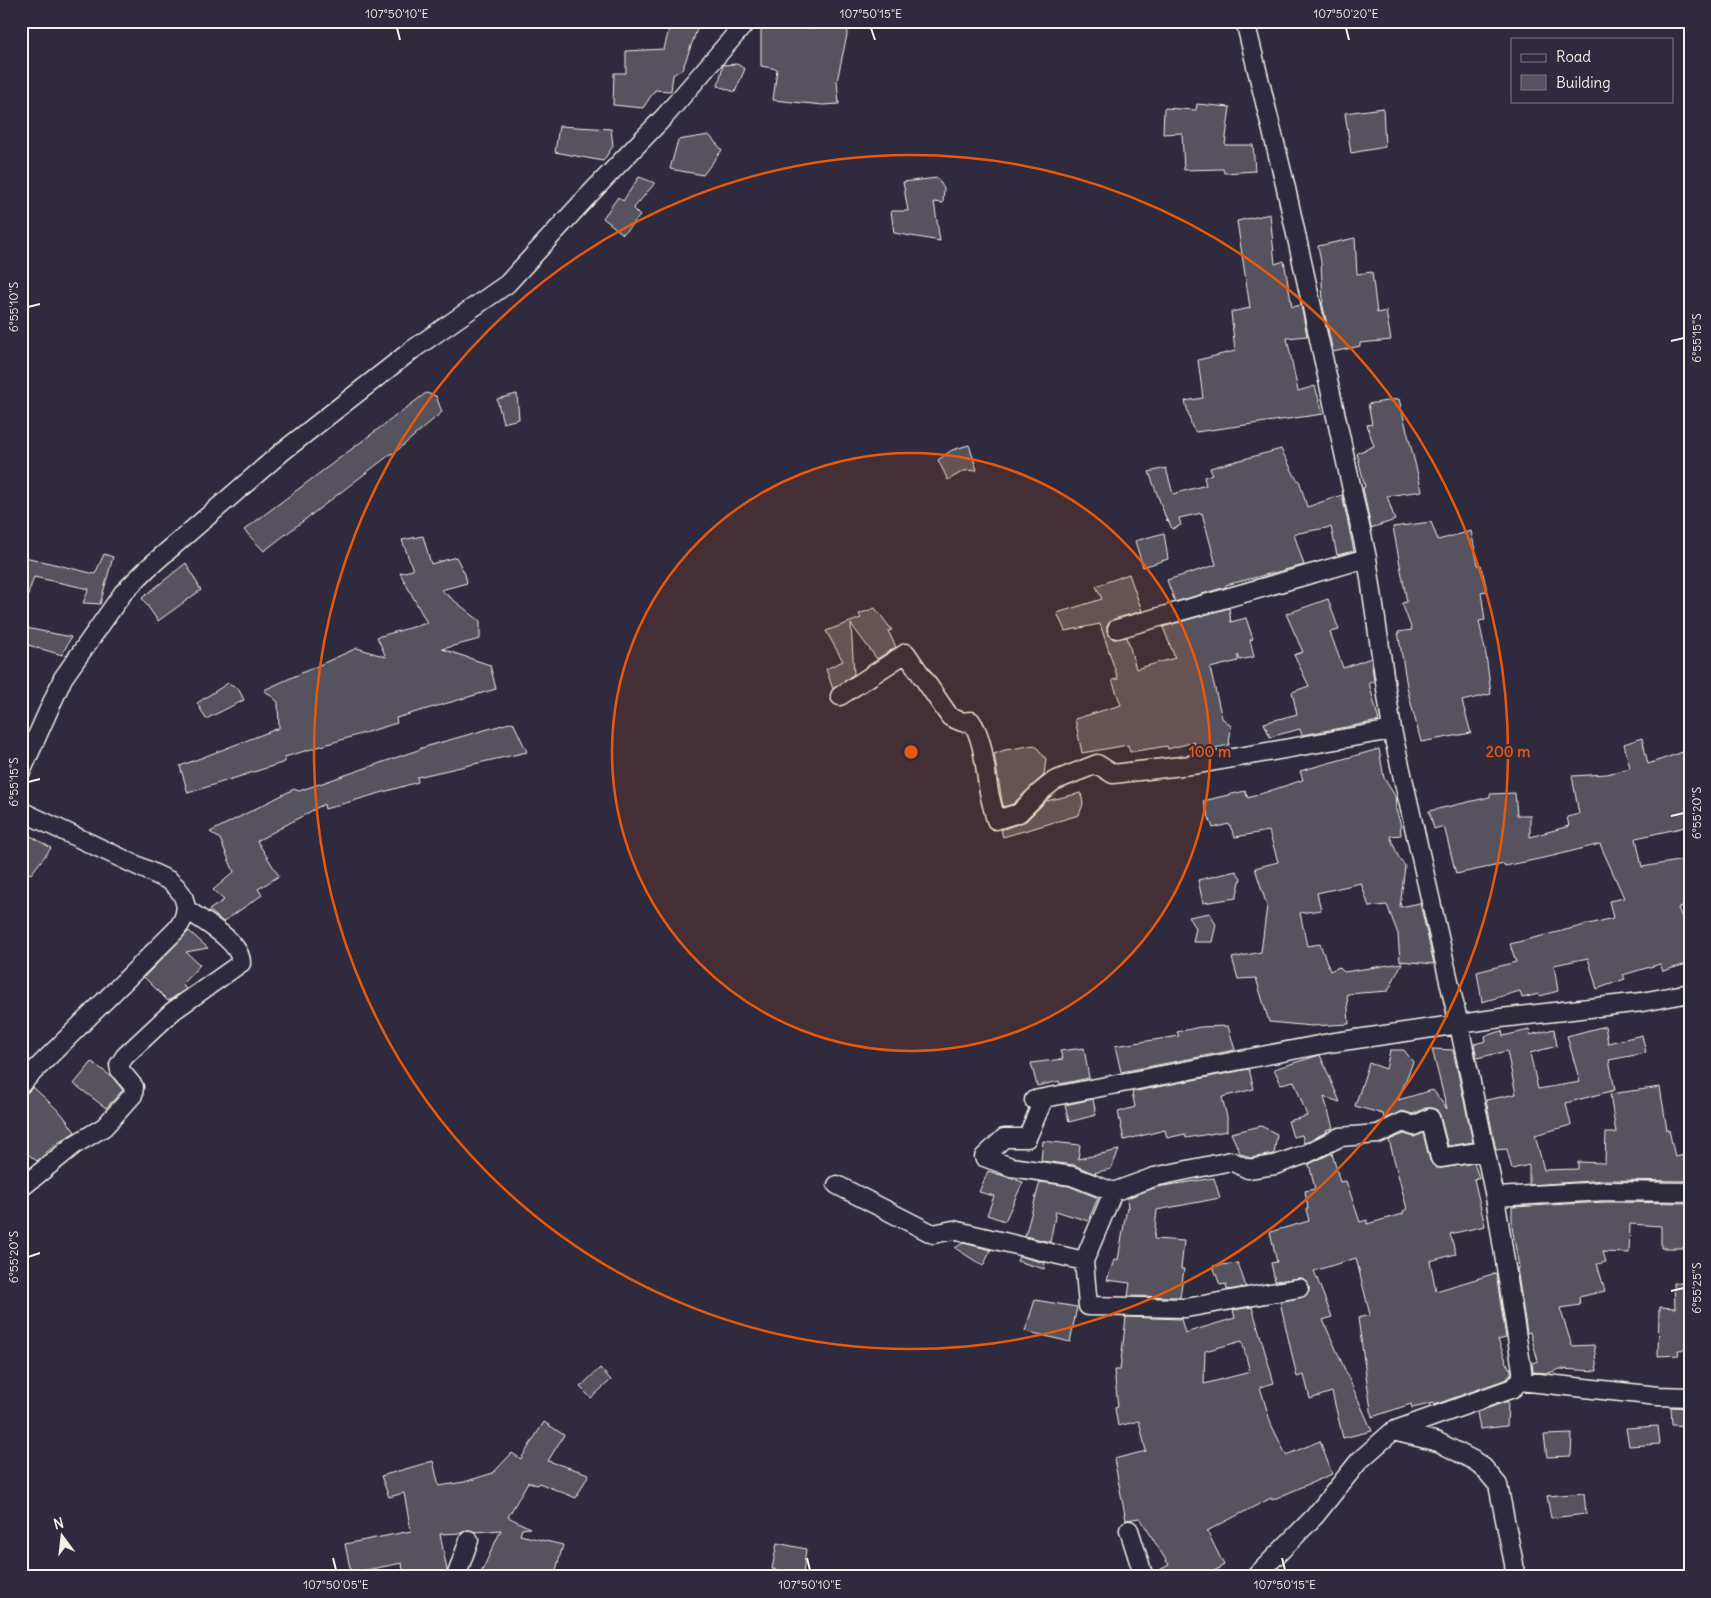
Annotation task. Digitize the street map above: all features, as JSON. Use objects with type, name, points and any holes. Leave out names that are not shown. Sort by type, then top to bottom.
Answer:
[{"type":"street","points":[[21,772],[63,678],[124,593],[148,568],[282,452],[412,350],[507,284],[665,116],[747,21]]},
{"type":"street","points":[[1245,21],[1285,184],[1367,558],[1392,730],[1486,1151],[1522,1370],[1520,1381],[1513,1388],[1393,1431],[1360,1461],[1315,1516],[1255,1577]]},
{"type":"street","points":[[1117,629],[1367,558]]},
{"type":"street","points":[[840,696],[906,653],[950,717],[962,722],[971,721],[976,728],[996,820],[1019,813],[1054,781],[1097,764],[1113,774],[1199,764],[1392,730]]},
{"type":"street","points":[[21,811],[170,881],[179,888],[184,898],[186,909],[184,920],[176,930],[21,1084]]},
{"type":"street","points":[[21,1188],[74,1145],[104,1128],[133,1095],[134,1087],[120,1070],[119,1065],[125,1056],[173,1011],[241,963],[241,957],[231,942],[186,909]]},
{"type":"street","points":[[1486,1151],[1440,1158],[1430,1118],[1414,1126],[1403,1122],[1378,1134],[1340,1137],[1306,1154],[1275,1165],[1248,1170],[1231,1161],[1154,1177],[1114,1192],[1072,1176],[1011,1167],[984,1157],[1004,1138],[1026,1138],[1039,1099],[1329,1043],[1501,1018],[1642,1002],[1690,993]]},
{"type":"street","points":[[837,1184],[933,1234],[953,1230],[1084,1261]]},
{"type":"street","points":[[1495,1197],[1606,1191],[1690,1192]]},
{"type":"street","points":[[1114,1192],[1084,1261],[1088,1306],[1186,1308],[1299,1288]]},
{"type":"street","points":[[1520,1381],[1658,1396],[1690,1397]]},
{"type":"street","points":[[1393,1431],[1438,1442],[1473,1460],[1488,1473],[1498,1485],[1515,1577]]},
{"type":"street","points":[[1129,1530],[1144,1577]]},
{"type":"street","points":[[456,1577],[469,1540]]},
{"type":"building","points":[[671,21],[700,21],[683,68],[673,75],[671,91],[655,90],[643,108],[613,105],[614,73],[626,73],[626,51],[664,49]]},
{"type":"building","points":[[832,21],[850,21],[837,81],[839,104],[823,105],[773,100],[777,69],[761,66],[761,28],[833,28]]},
{"type":"building","points":[[737,64],[745,69],[735,92],[718,86],[723,65]]},
{"type":"building","points":[[1197,104],[1230,107],[1225,145],[1253,145],[1255,171],[1224,173],[1223,169],[1184,170],[1182,133],[1163,134],[1164,108],[1196,110]]},
{"type":"building","points":[[1383,108],[1385,147],[1351,153],[1345,113]]},
{"type":"building","points":[[559,126],[611,129],[613,146],[603,161],[555,152]]},
{"type":"building","points":[[709,135],[722,150],[703,175],[670,169],[678,140]]},
{"type":"building","points":[[639,177],[655,183],[633,209],[640,216],[623,234],[603,218],[618,197],[623,201]]},
{"type":"building","points":[[937,178],[944,188],[943,203],[934,202],[940,241],[894,233],[891,211],[908,211],[903,182]]},
{"type":"building","points":[[1270,214],[1275,264],[1284,261],[1292,307],[1301,305],[1307,336],[1287,338],[1298,391],[1315,386],[1323,414],[1196,432],[1192,427],[1185,401],[1203,398],[1198,360],[1235,351],[1231,312],[1250,308],[1237,221]]},
{"type":"building","points":[[1355,238],[1357,274],[1372,272],[1377,313],[1386,311],[1391,340],[1360,343],[1360,346],[1333,352],[1322,302],[1321,262],[1318,246]]},
{"type":"building","points":[[426,393],[436,396],[442,412],[393,454],[264,551],[244,530]]},
{"type":"building","points":[[517,394],[519,419],[503,423],[497,399]]},
{"type":"building","points":[[1399,399],[1422,491],[1387,496],[1395,520],[1371,528],[1363,488],[1365,487],[1357,453],[1374,446],[1367,425],[1372,424],[1368,404]]},
{"type":"building","points":[[969,445],[977,470],[964,471],[948,480],[938,460],[952,450]]},
{"type":"building","points":[[1281,449],[1297,480],[1299,480],[1307,507],[1342,495],[1354,551],[1337,555],[1331,527],[1294,534],[1304,565],[1226,585],[1226,587],[1175,602],[1167,580],[1216,565],[1202,513],[1179,518],[1181,525],[1172,529],[1167,521],[1149,472],[1166,468],[1173,494],[1206,485],[1204,477],[1212,474],[1210,468]]},
{"type":"building","points":[[1431,522],[1438,540],[1471,531],[1478,565],[1481,565],[1487,591],[1481,592],[1485,620],[1479,621],[1491,694],[1462,701],[1471,733],[1421,742],[1408,692],[1398,632],[1412,630],[1402,603],[1407,602],[1393,527]]},
{"type":"building","points":[[1164,533],[1168,559],[1143,567],[1135,541]]},
{"type":"building","points":[[423,536],[431,564],[456,557],[465,574],[467,583],[441,590],[480,621],[480,639],[442,649],[490,665],[496,689],[396,718],[397,723],[285,757],[285,762],[188,793],[180,766],[279,728],[278,702],[264,690],[357,648],[386,657],[377,637],[427,623],[400,573],[413,570],[402,540]]},
{"type":"building","points":[[104,554],[113,557],[100,604],[83,603],[89,589],[34,577],[24,606],[21,605],[21,556],[95,574]]},
{"type":"building","points":[[186,563],[201,590],[158,621],[142,598]]},
{"type":"building","points":[[1129,574],[1142,611],[1114,619],[1107,626],[1107,631],[1109,636],[1114,639],[1127,637],[1136,669],[1175,658],[1163,627],[1229,608],[1231,622],[1246,618],[1253,639],[1250,640],[1254,657],[1240,660],[1238,655],[1238,661],[1210,668],[1222,718],[1231,726],[1229,745],[1196,752],[1194,742],[1168,749],[1167,746],[1130,752],[1128,745],[1082,753],[1075,719],[1121,705],[1112,680],[1118,679],[1100,624],[1065,631],[1057,613],[1102,599],[1096,586]]},
{"type":"building","points":[[1328,599],[1339,630],[1330,632],[1343,668],[1371,658],[1374,681],[1369,683],[1379,721],[1302,735],[1300,729],[1270,737],[1264,723],[1297,714],[1292,692],[1309,686],[1294,655],[1303,652],[1286,614]]},
{"type":"building","points":[[875,608],[892,630],[888,631],[896,647],[877,659],[851,624],[854,674],[833,689],[826,669],[843,661],[826,631],[861,618],[859,614]]},
{"type":"building","points":[[21,627],[71,637],[62,655],[21,643]]},
{"type":"building","points":[[228,683],[238,688],[244,700],[206,719],[197,703]]},
{"type":"building","points":[[513,722],[527,752],[417,777],[418,782],[325,809],[324,804],[257,841],[279,876],[258,889],[262,895],[223,922],[209,910],[224,900],[213,890],[234,872],[220,839],[210,832],[294,789],[299,791],[421,748]]},
{"type":"building","points":[[1642,738],[1648,764],[1686,751],[1690,766],[1690,826],[1636,838],[1642,867],[1690,859],[1690,906],[1678,908],[1690,936],[1690,963],[1663,971],[1660,964],[1623,975],[1625,979],[1597,989],[1588,958],[1554,965],[1558,991],[1522,998],[1520,991],[1482,1002],[1477,972],[1516,962],[1510,944],[1613,918],[1609,901],[1624,898],[1600,844],[1505,866],[1504,864],[1456,874],[1444,826],[1434,829],[1429,811],[1490,797],[1490,794],[1515,793],[1517,815],[1530,815],[1530,837],[1569,826],[1567,817],[1579,814],[1572,776],[1607,774],[1630,768],[1624,744]]},
{"type":"building","points":[[1035,745],[1046,759],[1044,775],[1013,804],[1003,807],[994,754],[1005,750]]},
{"type":"building","points":[[1379,749],[1384,778],[1395,796],[1396,810],[1400,822],[1401,835],[1390,836],[1398,856],[1405,866],[1400,907],[1420,903],[1434,964],[1400,961],[1398,934],[1387,905],[1369,907],[1361,883],[1317,893],[1321,910],[1300,913],[1307,946],[1320,944],[1330,971],[1339,967],[1344,972],[1402,963],[1388,991],[1347,994],[1349,1024],[1312,1026],[1269,1022],[1256,978],[1238,979],[1232,958],[1261,952],[1267,906],[1255,868],[1278,862],[1269,831],[1235,837],[1229,824],[1213,828],[1203,801],[1245,791],[1248,798],[1303,780],[1300,771]]},
{"type":"building","points":[[1081,793],[1083,804],[1079,815],[1003,837],[1001,830],[1026,821],[1046,801]]},
{"type":"building","points":[[21,830],[51,848],[31,874],[21,868]]},
{"type":"building","points":[[1236,871],[1241,878],[1236,898],[1203,903],[1198,880]]},
{"type":"building","points":[[1210,913],[1216,925],[1212,942],[1193,942],[1196,928],[1189,917]]},
{"type":"building","points":[[189,931],[208,948],[186,952],[200,965],[182,984],[186,989],[168,1001],[144,977]]},
{"type":"building","points":[[1228,1026],[1235,1050],[1121,1072],[1115,1046],[1179,1036],[1177,1032],[1200,1027]]},
{"type":"building","points":[[1605,1026],[1608,1043],[1642,1035],[1646,1053],[1609,1060],[1615,1090],[1566,1103],[1571,1125],[1535,1135],[1544,1170],[1578,1169],[1578,1162],[1605,1163],[1606,1133],[1616,1133],[1610,1094],[1660,1087],[1667,1130],[1669,1130],[1675,1157],[1690,1154],[1690,1181],[1606,1180],[1529,1185],[1529,1165],[1512,1169],[1507,1149],[1496,1150],[1486,1100],[1516,1094],[1507,1051],[1477,1058],[1474,1044],[1486,1041],[1485,1036],[1502,1031],[1503,1036],[1529,1030],[1530,1035],[1554,1029],[1557,1046],[1530,1053],[1538,1089],[1580,1082],[1567,1036]]},
{"type":"building","points":[[1084,1048],[1089,1078],[1060,1084],[1059,1081],[1037,1086],[1031,1063],[1063,1059],[1060,1051]]},
{"type":"building","points":[[1432,1049],[1453,1050],[1473,1142],[1448,1146],[1440,1115],[1437,1110],[1432,1108],[1425,1108],[1413,1114],[1402,1111],[1384,1119],[1383,1114],[1355,1106],[1369,1063],[1386,1069],[1390,1050],[1404,1050],[1413,1062],[1398,1100],[1433,1090],[1447,1109]]},
{"type":"building","points":[[1320,1055],[1340,1102],[1324,1097],[1333,1128],[1304,1143],[1302,1135],[1293,1137],[1288,1121],[1307,1116],[1294,1081],[1281,1084],[1274,1069]]},
{"type":"building","points":[[92,1062],[112,1077],[123,1090],[106,1108],[74,1084]]},
{"type":"building","points":[[1249,1069],[1254,1089],[1222,1097],[1227,1117],[1227,1131],[1186,1138],[1185,1134],[1167,1138],[1165,1130],[1124,1140],[1118,1112],[1135,1107],[1132,1092]]},
{"type":"building","points":[[33,1087],[62,1114],[75,1132],[55,1145],[37,1161],[21,1149],[21,1094],[28,1092]]},
{"type":"building","points":[[1093,1099],[1096,1115],[1069,1122],[1065,1105]]},
{"type":"building","points":[[1261,1126],[1277,1134],[1274,1154],[1250,1158],[1240,1153],[1231,1133]]},
{"type":"building","points":[[1423,1133],[1430,1161],[1436,1168],[1474,1163],[1479,1178],[1474,1179],[1485,1226],[1450,1234],[1456,1254],[1430,1261],[1436,1291],[1496,1273],[1506,1338],[1498,1340],[1509,1368],[1511,1368],[1511,1374],[1507,1379],[1434,1405],[1434,1403],[1412,1408],[1411,1404],[1372,1417],[1358,1318],[1370,1315],[1356,1258],[1314,1271],[1332,1317],[1323,1320],[1372,1431],[1343,1438],[1332,1392],[1310,1399],[1304,1375],[1297,1377],[1280,1302],[1305,1296],[1309,1292],[1309,1286],[1307,1281],[1302,1278],[1275,1281],[1271,1263],[1277,1262],[1270,1232],[1309,1221],[1305,1191],[1315,1189],[1309,1164],[1332,1153],[1340,1182],[1346,1181],[1360,1222],[1367,1220],[1367,1224],[1403,1214],[1403,1211],[1407,1209],[1389,1140],[1404,1134],[1414,1137]]},
{"type":"building","points":[[1043,1141],[1080,1145],[1078,1159],[1119,1150],[1111,1169],[1093,1173],[1074,1165],[1041,1161]]},
{"type":"building","points":[[988,1171],[1023,1182],[1005,1221],[987,1215],[994,1196],[979,1192]]},
{"type":"building","points":[[1214,1178],[1220,1198],[1157,1210],[1154,1239],[1184,1241],[1181,1269],[1184,1269],[1180,1297],[1128,1296],[1130,1283],[1107,1280],[1114,1260],[1118,1260],[1128,1208],[1127,1198],[1157,1187]]},
{"type":"building","points":[[1040,1182],[1069,1186],[1098,1198],[1088,1221],[1056,1211],[1050,1242],[1025,1236]]},
{"type":"building","points":[[1606,1202],[1690,1203],[1690,1248],[1661,1248],[1661,1226],[1630,1224],[1629,1253],[1603,1252],[1606,1262],[1597,1264],[1605,1291],[1579,1297],[1580,1305],[1560,1308],[1572,1346],[1594,1345],[1597,1371],[1560,1369],[1549,1373],[1533,1372],[1532,1363],[1538,1361],[1530,1332],[1527,1333],[1512,1227],[1512,1207]]},
{"type":"building","points":[[963,1243],[991,1250],[983,1266],[955,1248]]},
{"type":"building","points":[[1019,1256],[1045,1263],[1044,1269],[1017,1261]]},
{"type":"building","points":[[1238,1263],[1246,1287],[1227,1290],[1226,1284],[1220,1285],[1213,1266]]},
{"type":"building","points":[[1674,1283],[1690,1283],[1690,1349],[1678,1350],[1679,1355],[1658,1356],[1659,1310],[1660,1307],[1675,1308]]},
{"type":"building","points":[[1035,1300],[1077,1307],[1070,1342],[1025,1331]]},
{"type":"building","points":[[1252,1307],[1274,1383],[1260,1387],[1271,1424],[1286,1455],[1320,1441],[1332,1474],[1272,1500],[1271,1498],[1207,1531],[1224,1565],[1204,1577],[1154,1577],[1154,1573],[1169,1565],[1140,1518],[1126,1520],[1114,1459],[1146,1451],[1139,1421],[1118,1426],[1115,1408],[1118,1407],[1114,1370],[1120,1370],[1126,1317],[1181,1319],[1185,1333],[1235,1318],[1233,1310]],"holes":[[[1242,1341],[1250,1372],[1204,1384],[1205,1351]]]},
{"type":"building","points":[[600,1368],[611,1380],[591,1398],[580,1387]]},
{"type":"building","points":[[1508,1401],[1507,1426],[1480,1429],[1477,1412]]},
{"type":"building","points":[[1671,1407],[1690,1408],[1690,1426],[1672,1425]]},
{"type":"building","points":[[544,1422],[564,1435],[548,1461],[589,1474],[576,1498],[539,1483],[537,1485],[528,1482],[508,1517],[530,1528],[522,1529],[520,1535],[563,1545],[554,1577],[479,1577],[501,1530],[476,1532],[468,1530],[461,1533],[440,1534],[447,1570],[446,1577],[404,1577],[402,1563],[351,1573],[345,1544],[411,1531],[404,1493],[389,1497],[381,1476],[433,1461],[439,1486],[464,1482],[493,1473],[512,1453],[521,1459]]},
{"type":"building","points":[[1658,1426],[1660,1444],[1629,1446],[1626,1428]]},
{"type":"building","points":[[1572,1434],[1571,1456],[1547,1457],[1544,1435]]},
{"type":"building","points":[[1584,1493],[1586,1514],[1551,1518],[1547,1496]]},
{"type":"building","points":[[777,1543],[806,1549],[803,1575],[772,1569]]}]
